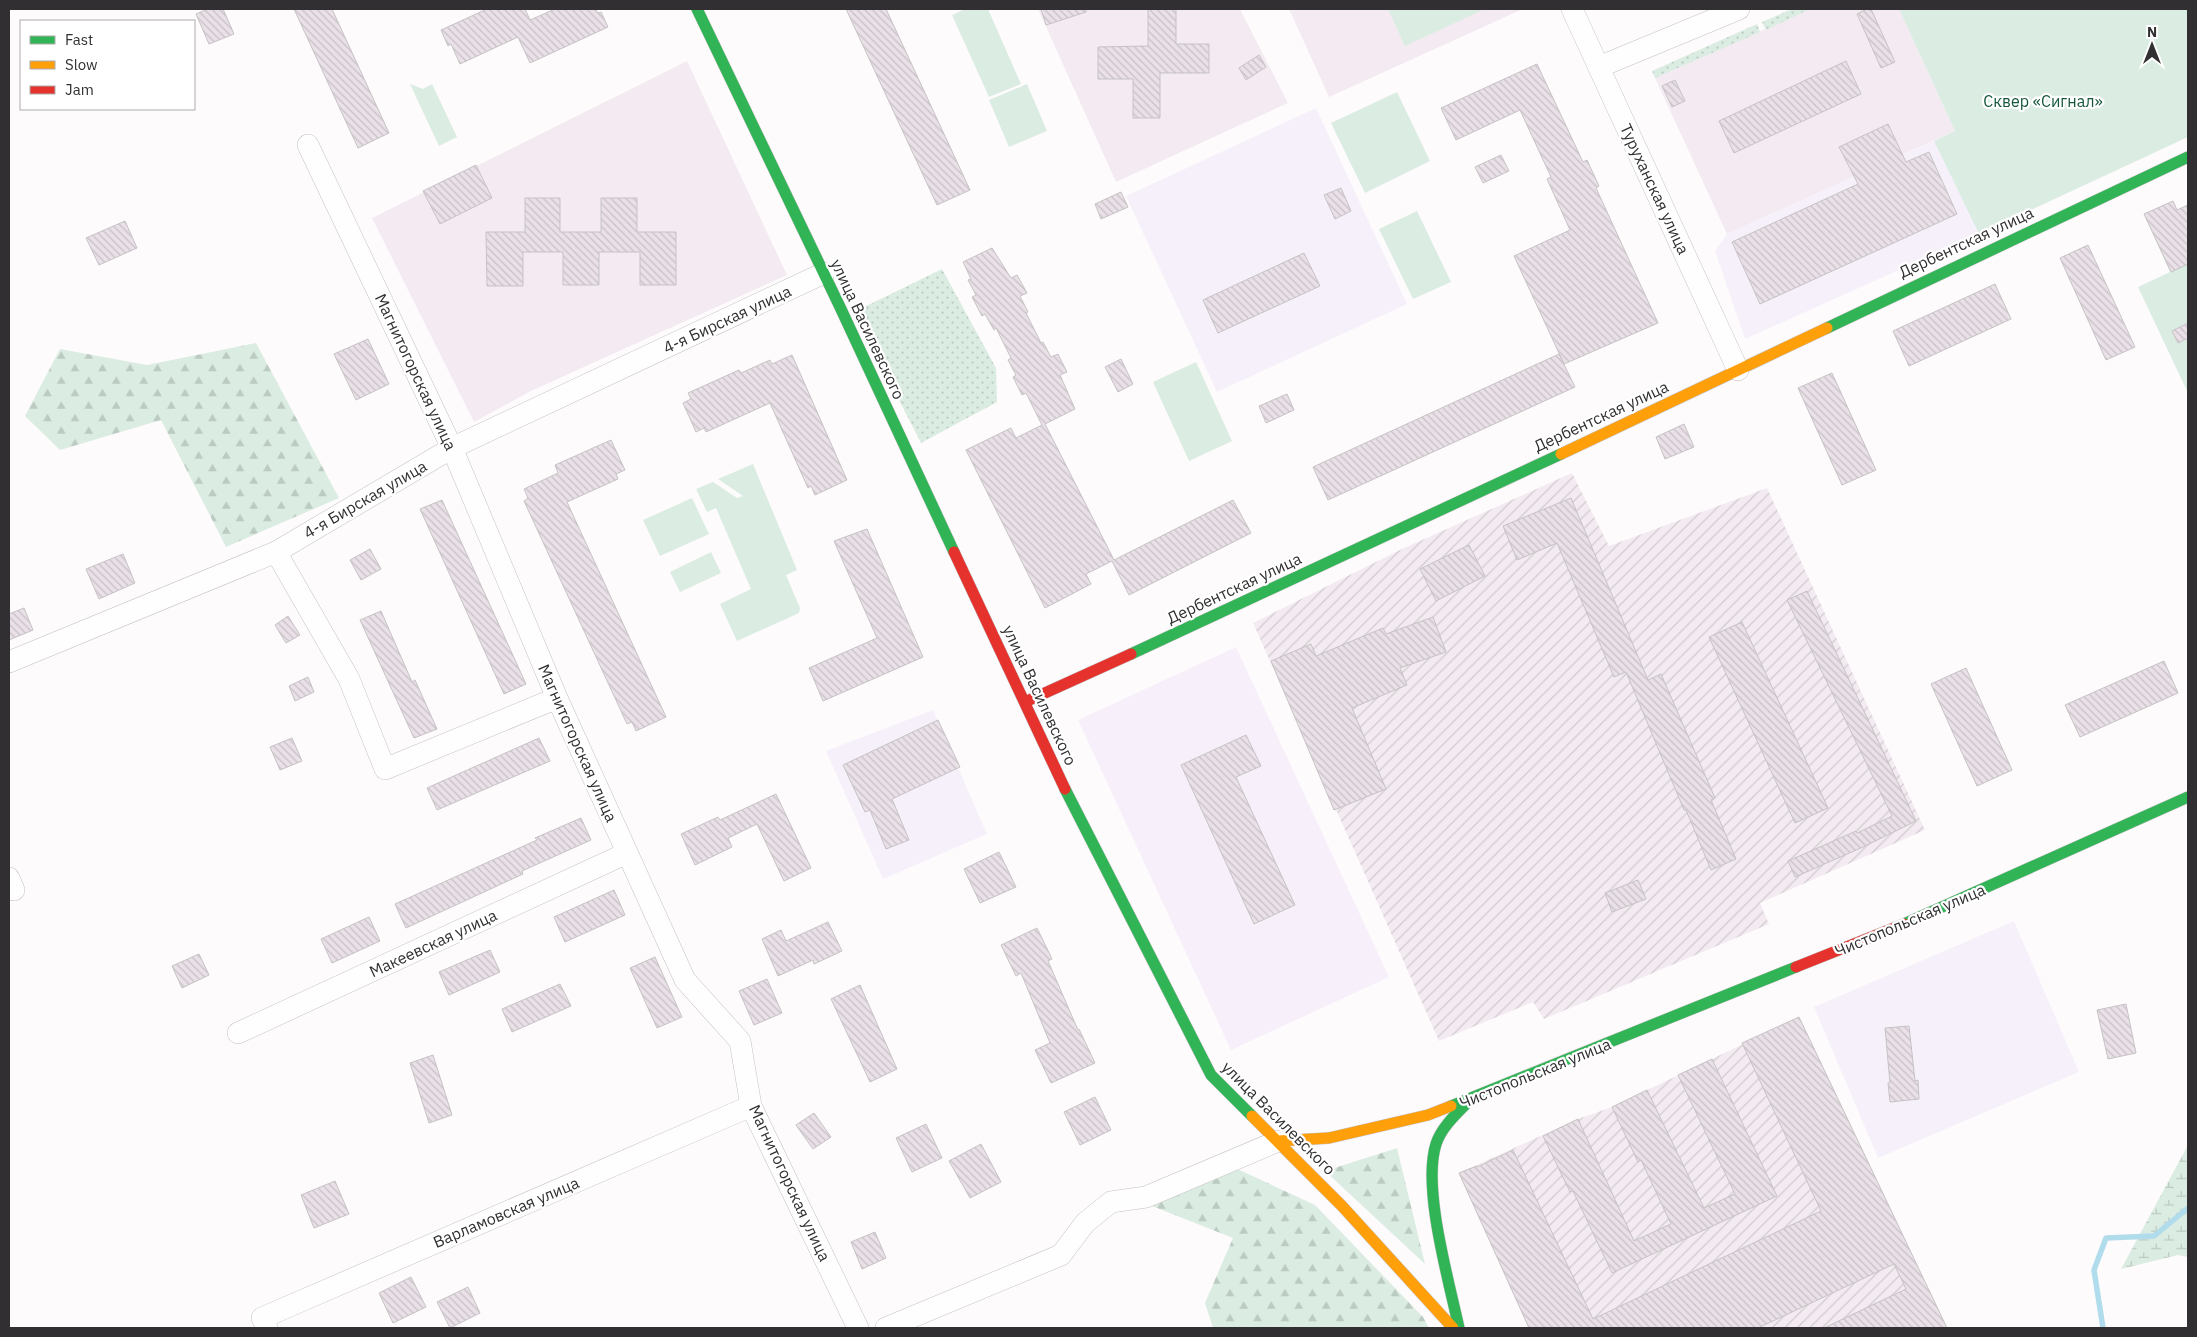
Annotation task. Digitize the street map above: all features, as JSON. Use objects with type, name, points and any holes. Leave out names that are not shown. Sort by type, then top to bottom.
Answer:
[{"type":"street","name":"улица Василевского","points":[[697,9],[824,273],[1074,809],[1211,1075],[1342,1206],[1453,1328]]},
{"type":"street","name":"Туруханская улица","points":[[1572,9],[1738,370]]},
{"type":"street","points":[[1599,67],[1738,9]]},
{"type":"street","name":"Магнитогорская улица","points":[[308,145],[452,448],[557,698],[685,980],[740,1041],[750,1106],[858,1328]]},
{"type":"street","name":"Дербентская улица","points":[[1025,702],[1368,545],[2188,156]]},
{"type":"street","name":"4-я Бирская улица","points":[[9,662],[276,552],[452,448],[824,273]]},
{"type":"street","points":[[276,552],[349,678],[385,769],[557,698]]},
{"type":"street","name":"Чистопольская улица","points":[[886,1328],[1061,1255],[1085,1223],[1111,1202],[1146,1197],[1278,1141],[1329,1138],[1428,1116],[1900,926],[2188,797]]},
{"type":"street","name":"Макеевская улица","points":[[238,1033],[628,853]]},
{"type":"street","points":[[1459,1328],[1436,1216],[1432,1170],[1435,1146],[1445,1126],[1471,1099]]},
{"type":"street","name":"Варламовская улица","points":[[264,1323],[750,1106]]},
{"type":"shaded area","points":[[1038,9],[1240,9],[1288,103],[1116,182]]},
{"type":"shaded area","points":[[1289,9],[1523,9],[1329,97]]},
{"type":"shaded area","points":[[1810,9],[1899,9],[1955,131],[1727,234],[1655,78]]},
{"type":"shaded area","points":[[687,61],[787,275],[531,391],[474,422],[372,218]]},
{"type":"shaded area","points":[[1316,108],[1407,304],[1217,392],[1126,196]]},
{"type":"shaded area","points":[[1934,141],[1979,234],[1745,339],[1715,251],[1727,234]]},
{"type":"shaded area","points":[[1572,473],[1609,546],[1767,488],[1925,830],[1760,903],[1769,924],[1544,1019],[1533,1002],[1439,1041],[1253,623],[1402,549]]},
{"type":"shaded area","points":[[1236,647],[1389,977],[1231,1050],[1078,720]]},
{"type":"shaded area","points":[[933,710],[987,834],[883,879],[826,751]]},
{"type":"shaded area","points":[[2014,921],[2079,1072],[1878,1158],[1814,1007]]},
{"type":"shaded area","points":[[1799,1017],[1947,1328],[1529,1328],[1459,1173],[1578,1119],[1612,1107]]},
{"type":"green space","points":[[965,9],[988,9],[1021,84],[989,97],[952,15]]},
{"type":"green space","points":[[1388,9],[1485,9],[1405,46]]},
{"type":"green space","points":[[1792,9],[1810,9],[1766,30],[1762,22]]},
{"type":"green space","name":"Сквер «Сигнал»","points":[[1899,9],[2188,9],[2188,137],[1979,234],[1934,141],[1955,131]]},
{"type":"green space","points":[[1757,24],[1760,32],[1655,78],[1652,71]]},
{"type":"green space","points":[[410,84],[423,89],[432,84],[457,137],[439,146]]},
{"type":"green space","points":[[1027,84],[1047,131],[1009,147],[989,100]]},
{"type":"green space","points":[[1397,92],[1430,161],[1365,193],[1331,123]]},
{"type":"green space","points":[[2173,201],[2177,210],[2188,205],[2188,393],[2138,287],[2170,272],[2144,214]]},
{"type":"green space","points":[[1417,211],[1451,282],[1413,299],[1379,229]]},
{"type":"green space","points":[[942,269],[996,368],[997,402],[921,443],[854,312]]},
{"type":"green space","points":[[256,343],[339,498],[226,547],[161,420],[60,450],[25,416],[60,349],[147,365]]},
{"type":"green space","points":[[1196,362],[1232,441],[1189,461],[1153,382]]},
{"type":"green space","points":[[753,464],[797,570],[786,575],[800,608],[799,613],[737,641],[720,604],[751,589],[716,508],[707,512],[696,489],[713,482],[737,498],[743,496],[718,479]]},
{"type":"green space","points":[[692,498],[709,534],[660,556],[643,520]]},
{"type":"green space","points":[[711,552],[721,573],[680,592],[670,572]]},
{"type":"green space","points":[[2188,1145],[2188,1257],[2178,1255],[2121,1269]]},
{"type":"green space","points":[[1397,1148],[1425,1264],[1325,1171]]},
{"type":"green space","points":[[1233,1167],[1315,1205],[1423,1317],[1429,1328],[1213,1328],[1205,1303],[1233,1238],[1152,1206]]},
{"type":"building","points":[[208,9],[223,9],[234,34],[209,44],[196,14]]},
{"type":"building","points":[[294,9],[332,9],[389,133],[358,148]]},
{"type":"building","points":[[487,9],[525,9],[530,20],[555,9],[595,9],[598,13],[601,12],[608,27],[530,63],[518,37],[460,64],[451,44],[448,46],[441,30]]},
{"type":"building","points":[[846,9],[886,9],[970,190],[937,205]]},
{"type":"building","points":[[1041,9],[1086,9],[1086,12],[1046,25]]},
{"type":"building","points":[[1148,9],[1176,9],[1176,44],[1209,44],[1209,73],[1160,73],[1160,118],[1133,118],[1133,79],[1098,79],[1098,47],[1148,46]]},
{"type":"building","points":[[1871,9],[1895,62],[1881,68],[1857,14]]},
{"type":"building","points":[[1259,55],[1266,67],[1246,80],[1239,68]]},
{"type":"building","points":[[1846,61],[1861,94],[1734,153],[1719,121]]},
{"type":"building","points":[[1537,64],[1583,162],[1587,160],[1599,186],[1596,188],[1658,323],[1564,364],[1514,256],[1570,230],[1547,179],[1551,177],[1520,110],[1456,140],[1441,108]]},
{"type":"building","points":[[1675,80],[1685,101],[1672,107],[1662,86]]},
{"type":"building","points":[[1888,124],[1906,162],[1929,152],[1957,214],[1760,304],[1732,242],[1858,184],[1839,147]]},
{"type":"building","points":[[1501,155],[1509,171],[1483,183],[1475,167]]},
{"type":"building","points":[[476,165],[492,198],[440,224],[423,191]]},
{"type":"building","points":[[1341,188],[1351,211],[1335,219],[1324,195]]},
{"type":"building","points":[[1121,192],[1128,207],[1101,219],[1095,204]]},
{"type":"building","points":[[525,198],[560,198],[560,232],[601,232],[601,198],[637,198],[637,232],[676,232],[676,285],[640,285],[640,252],[599,252],[599,285],[563,285],[563,252],[523,252],[523,286],[487,286],[486,232],[525,232]]},
{"type":"building","points":[[2173,201],[2177,210],[2188,205],[2188,264],[2171,272],[2144,214]]},
{"type":"building","points":[[125,221],[137,248],[99,265],[86,238]]},
{"type":"building","points":[[2088,245],[2135,347],[2106,360],[2060,258]]},
{"type":"building","points":[[992,248],[1011,278],[1017,275],[1027,293],[1020,296],[1028,312],[1026,313],[1041,343],[1043,342],[1051,357],[1058,354],[1067,372],[1060,375],[1075,409],[1045,424],[1114,560],[1233,500],[1251,533],[1129,595],[1112,561],[1086,574],[1091,584],[1045,608],[966,450],[1011,428],[1016,438],[1042,425],[1026,393],[1022,395],[1013,377],[1016,375],[1008,360],[1011,358],[996,328],[994,330],[985,314],[982,316],[972,297],[976,295],[968,280],[971,279],[963,262]]},
{"type":"building","points":[[1304,253],[1320,286],[1218,333],[1203,300]]},
{"type":"building","points":[[1995,284],[2011,319],[1909,366],[1893,331]]},
{"type":"building","points":[[2188,323],[2188,338],[2178,343],[2172,331]]},
{"type":"building","points":[[368,339],[389,384],[356,400],[334,354]]},
{"type":"building","points":[[1559,354],[1575,387],[1328,500],[1313,467]]},
{"type":"building","points":[[792,355],[847,480],[815,495],[811,486],[808,488],[770,403],[706,432],[704,428],[696,432],[683,403],[691,399],[688,393],[739,370],[741,373],[770,360],[772,364]]},
{"type":"building","points":[[1121,359],[1133,384],[1118,392],[1105,367]]},
{"type":"building","points":[[1832,373],[1876,470],[1842,485],[1798,388]]},
{"type":"building","points":[[1287,394],[1294,410],[1266,423],[1259,406]]},
{"type":"building","points":[[1684,424],[1694,447],[1665,459],[1656,437]]},
{"type":"building","points":[[611,440],[625,470],[616,474],[618,479],[567,502],[666,717],[636,731],[632,722],[627,724],[524,501],[528,498],[524,489],[558,473],[555,465]]},
{"type":"building","points":[[1571,498],[1648,680],[1661,674],[1715,798],[1711,800],[1736,859],[1711,870],[1626,672],[1614,677],[1557,543],[1517,560],[1503,526]]},
{"type":"building","points":[[442,500],[526,684],[504,694],[420,509]]},
{"type":"building","points":[[867,529],[923,657],[823,701],[809,668],[877,638],[834,541]]},
{"type":"building","points":[[1469,545],[1485,576],[1436,601],[1420,569]]},
{"type":"building","points":[[370,549],[381,569],[361,580],[350,560]]},
{"type":"building","points":[[123,554],[135,583],[99,599],[86,569]]},
{"type":"building","points":[[1807,591],[1916,821],[1795,877],[1788,861],[1856,831],[1857,833],[1892,816],[1787,600]]},
{"type":"building","points":[[24,608],[33,630],[9,640],[9,614]]},
{"type":"building","points":[[381,611],[412,682],[415,680],[437,729],[414,738],[360,620]]},
{"type":"building","points":[[288,616],[300,635],[286,643],[275,625]]},
{"type":"building","points":[[1433,617],[1446,652],[1400,668],[1407,685],[1352,708],[1386,789],[1334,810],[1271,661],[1311,644],[1316,656],[1383,628],[1386,634]]},
{"type":"building","points":[[1742,622],[1828,808],[1795,823],[1709,637]]},
{"type":"building","points":[[2164,661],[2178,693],[2080,737],[2065,705]]},
{"type":"building","points":[[1966,668],[2012,770],[1977,786],[1931,684]]},
{"type":"building","points":[[308,677],[314,692],[295,701],[289,686]]},
{"type":"building","points":[[938,720],[960,767],[892,799],[909,840],[886,849],[870,810],[865,812],[843,765]]},
{"type":"building","points":[[1246,735],[1261,766],[1236,777],[1295,905],[1254,924],[1181,765]]},
{"type":"building","points":[[292,738],[302,761],[280,770],[270,747]]},
{"type":"building","points":[[539,738],[550,761],[437,810],[427,788]]},
{"type":"building","points":[[776,794],[811,868],[784,881],[757,824],[728,838],[732,847],[695,865],[681,834],[718,817],[720,820]]},
{"type":"building","points":[[581,818],[591,840],[522,871],[523,874],[406,928],[395,904],[537,840],[535,838]]},
{"type":"building","points":[[999,852],[1016,887],[980,903],[964,869]]},
{"type":"building","points":[[1638,880],[1646,899],[1612,912],[1605,893]]},
{"type":"building","points":[[614,890],[625,915],[565,942],[554,917]]},
{"type":"building","points":[[369,917],[380,941],[332,963],[321,939]]},
{"type":"building","points":[[828,922],[842,951],[814,964],[813,960],[778,976],[762,939],[781,930],[786,941]]},
{"type":"building","points":[[1037,928],[1052,959],[1048,961],[1078,1030],[1095,1063],[1051,1083],[1035,1050],[1050,1043],[1021,973],[1016,976],[1001,945]]},
{"type":"building","points":[[490,950],[500,972],[449,995],[439,972]]},
{"type":"building","points":[[199,954],[209,975],[182,988],[172,966]]},
{"type":"building","points":[[655,957],[682,1017],[657,1028],[630,968]]},
{"type":"building","points":[[767,979],[782,1013],[754,1025],[739,991]]},
{"type":"building","points":[[560,984],[571,1006],[512,1032],[502,1009]]},
{"type":"building","points":[[860,985],[897,1069],[870,1082],[831,999]]},
{"type":"building","points":[[2126,1004],[2136,1053],[2108,1059],[2097,1010]]},
{"type":"building","points":[[1799,1017],[1947,1328],[1824,1328],[1906,1289],[1894,1264],[1758,1328],[1529,1328],[1459,1173],[1477,1167],[1513,1150],[1593,1319],[1821,1211],[1742,1043]]},
{"type":"building","points":[[1909,1026],[1915,1081],[1918,1080],[1919,1099],[1890,1102],[1885,1028]]},
{"type":"building","points":[[433,1055],[452,1115],[429,1123],[410,1063]]},
{"type":"building","points":[[1712,1059],[1777,1196],[1612,1273],[1573,1191],[1570,1192],[1543,1136],[1578,1119],[1634,1241],[1671,1224],[1641,1160],[1638,1162],[1612,1107],[1647,1090],[1704,1208],[1735,1194],[1678,1075]]},
{"type":"building","points":[[1095,1097],[1111,1130],[1080,1145],[1064,1112]]},
{"type":"building","points":[[814,1113],[831,1137],[813,1149],[796,1125]]},
{"type":"building","points":[[926,1124],[942,1158],[912,1172],[896,1138]]},
{"type":"building","points":[[981,1144],[1001,1182],[970,1198],[949,1161]]},
{"type":"building","points":[[335,1181],[349,1214],[314,1228],[301,1195]]},
{"type":"building","points":[[875,1232],[886,1258],[862,1269],[851,1242]]},
{"type":"building","points":[[411,1277],[426,1307],[393,1323],[379,1293]]},
{"type":"building","points":[[468,1287],[480,1313],[450,1328],[437,1302]]},
{"type":"waterway","points":[[2103,1328],[2094,1270],[2106,1238],[2154,1236],[2188,1208]]},
{"type":"traffic: fast","points":[[697,9],[840,307],[954,552]]},
{"type":"traffic: fast","points":[[1827,328],[2188,157]]},
{"type":"traffic: fast","points":[[1131,654],[1561,454]]},
{"type":"traffic: fast","points":[[1065,789],[1211,1075],[1252,1116]]},
{"type":"traffic: fast","points":[[1904,924],[2188,797]]},
{"type":"traffic: fast","points":[[1451,1106],[1796,967]]},
{"type":"traffic: fast","points":[[1459,1328],[1438,1235],[1432,1185],[1433,1163],[1438,1138],[1449,1122],[1468,1102]]},
{"type":"traffic: slow","points":[[1561,454],[1827,328]]},
{"type":"traffic: slow","points":[[1278,1141],[1329,1138],[1428,1115],[1451,1106]]},
{"type":"traffic: slow","points":[[1252,1116],[1342,1206],[1453,1328]]},
{"type":"traffic: jam","points":[[954,552],[1065,789]]},
{"type":"traffic: jam","points":[[1025,702],[1131,654]]},
{"type":"traffic: jam","points":[[1796,967],[1904,924]]}]
